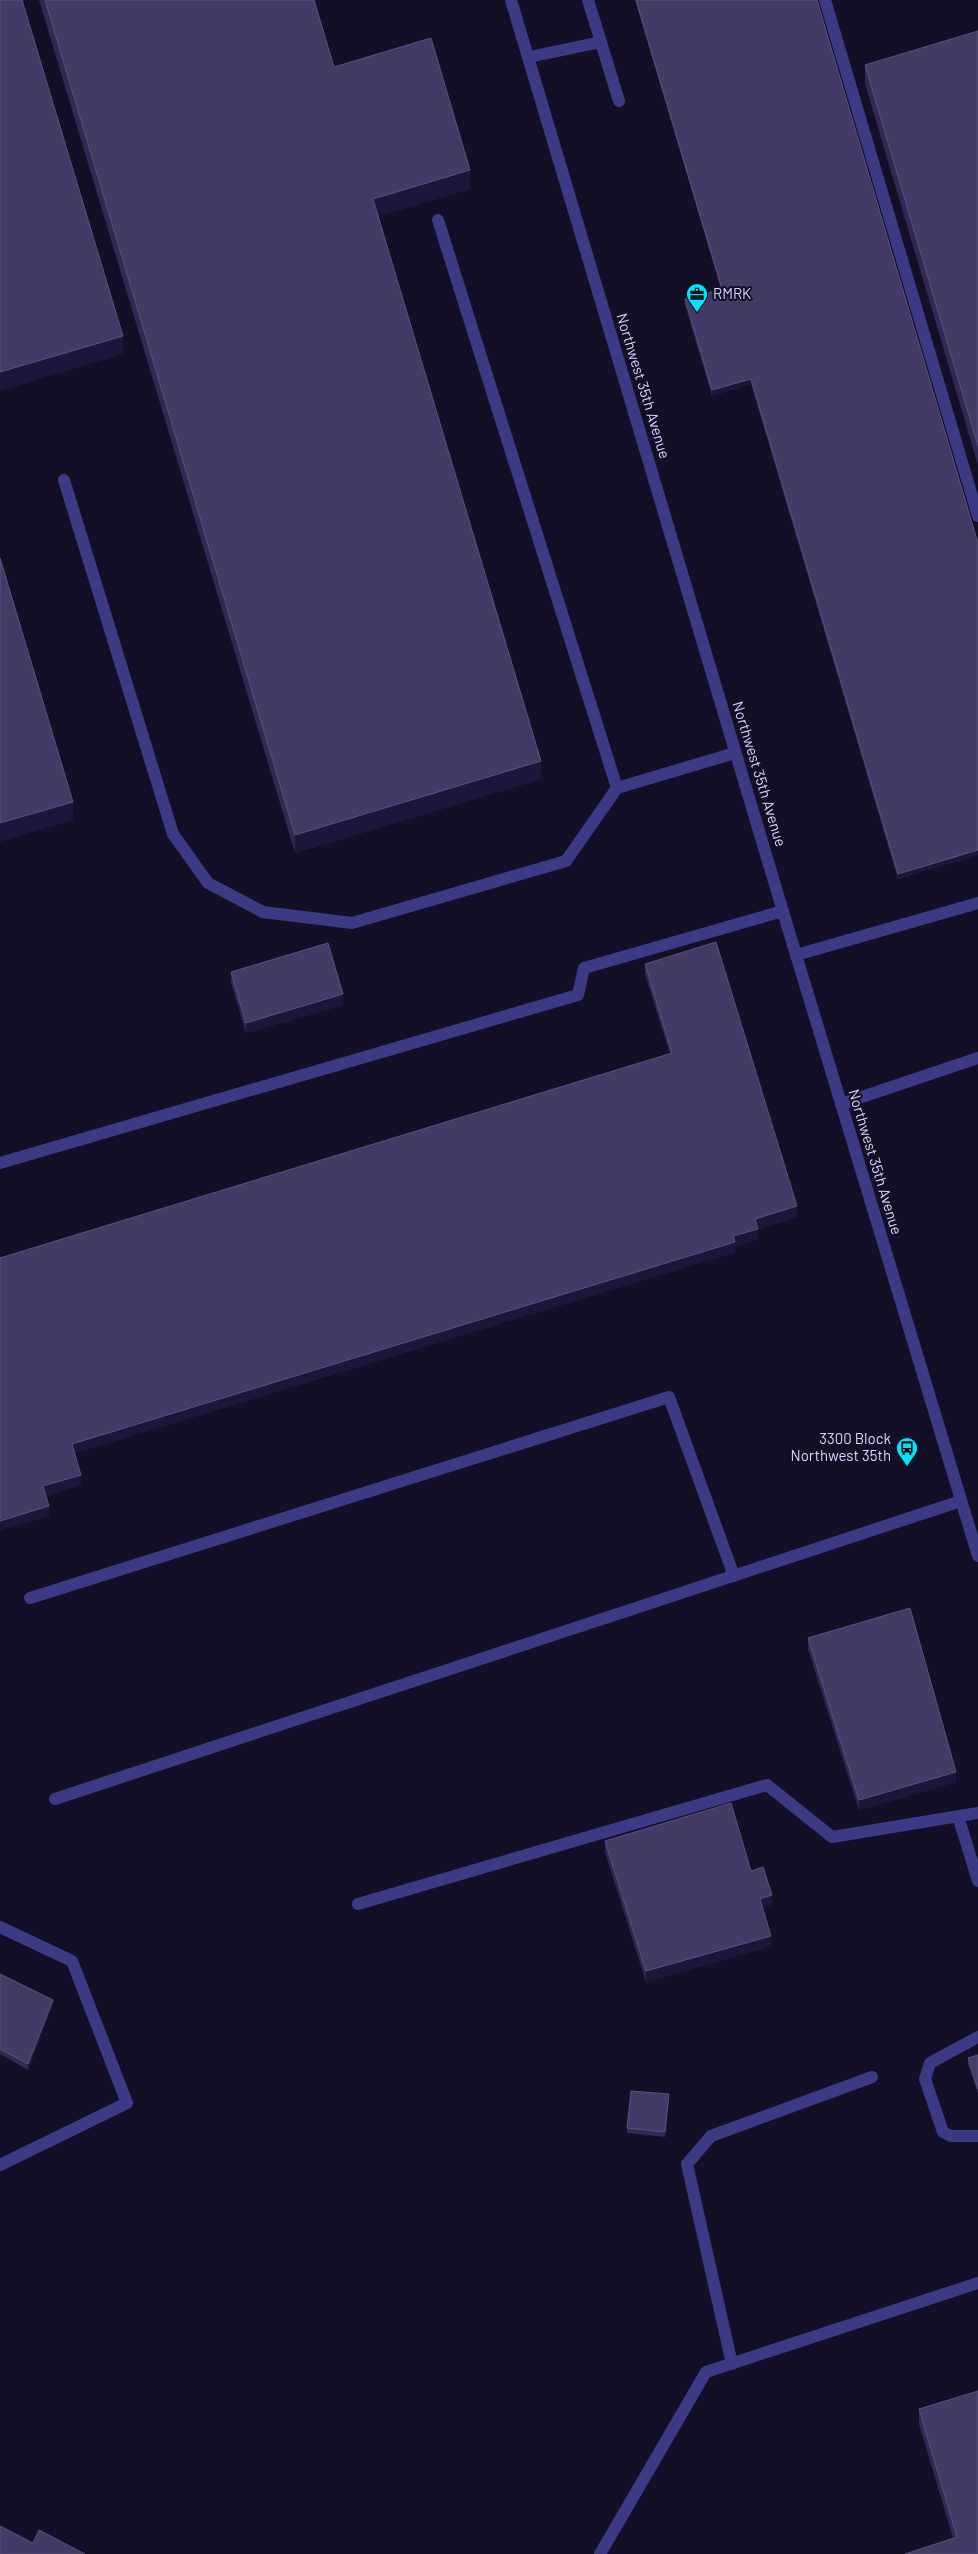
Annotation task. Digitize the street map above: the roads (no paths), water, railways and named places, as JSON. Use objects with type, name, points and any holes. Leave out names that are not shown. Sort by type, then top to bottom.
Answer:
[{"type":"street","name":"Northwest 35th Avenue","points":[[512,0],[735,753],[978,1556]]},
{"type":"street","points":[[588,0],[619,101]]},
{"type":"street","points":[[825,0],[978,516]]},
{"type":"street","points":[[528,57],[601,42]]},
{"type":"street","points":[[438,220],[617,788]]},
{"type":"street","points":[[64,480],[173,834],[208,883],[263,912],[352,923],[566,860],[617,788],[735,753]]},
{"type":"street","points":[[796,955],[978,903]]},
{"type":"street","points":[[0,1163],[578,995],[584,968],[783,911]]},
{"type":"street","points":[[841,1104],[978,1058]]},
{"type":"street","points":[[30,1598],[669,1397],[734,1576]]},
{"type":"street","points":[[55,1799],[961,1501]]},
{"type":"street","points":[[358,1904],[767,1784],[832,1837],[978,1813]]},
{"type":"street","points":[[958,1816],[978,1881]]},
{"type":"street","points":[[0,1927],[72,1961],[127,2103],[0,2164]]},
{"type":"street","points":[[978,2037],[930,2063],[925,2078],[942,2132],[951,2136],[978,2136]]},
{"type":"street","points":[[732,2364],[687,2164],[712,2136],[872,2077]]},
{"type":"street","points":[[600,2554],[706,2372],[978,2283]]},
{"type":"place","name":"RMRK","points":[[697,313]]},
{"type":"place","name":"3300 Block Northwest 35th","points":[[907,1467]]}]
